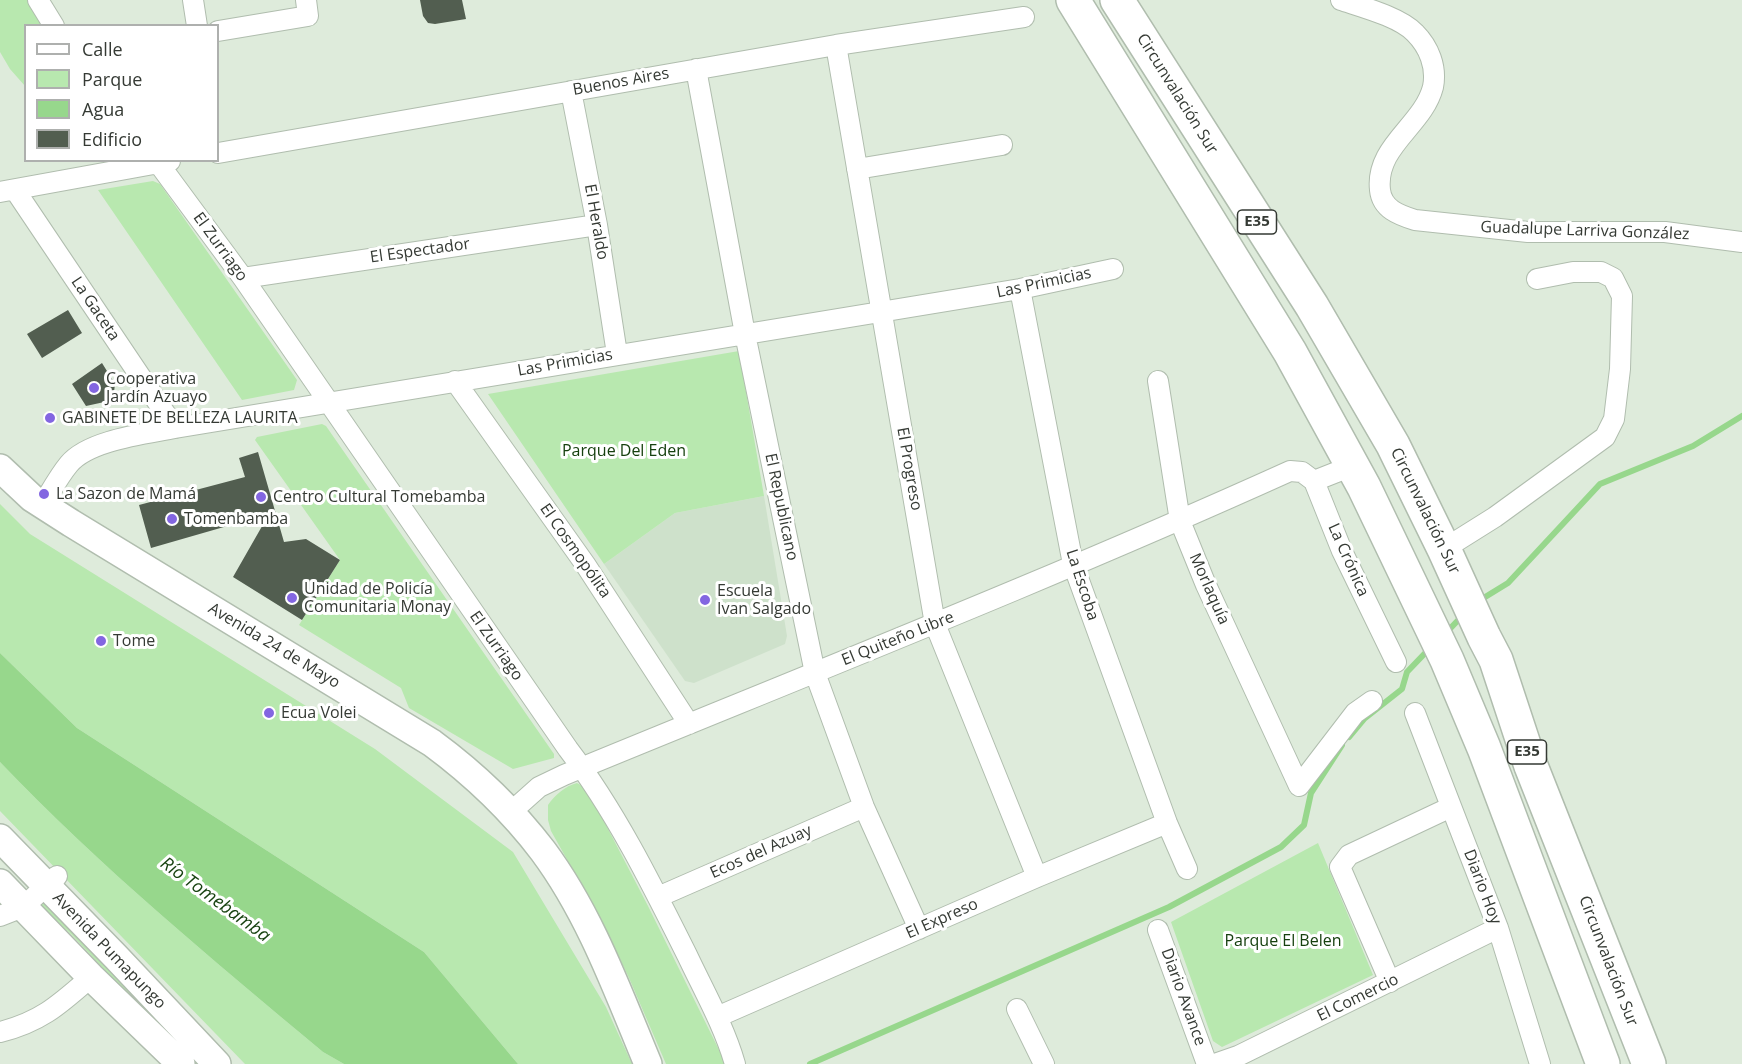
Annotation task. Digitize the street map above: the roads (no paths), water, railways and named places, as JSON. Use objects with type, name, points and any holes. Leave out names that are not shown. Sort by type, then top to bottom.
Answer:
[{"type":"highway","name":"E35","points":[[1072,0],[1290,352],[1352,466],[1447,660],[1484,748],[1603,1064]]},
{"type":"highway","name":"Circunvalación Sur","points":[[1118,0],[1312,306],[1393,445],[1496,660],[1532,766],[1649,1064]]},
{"type":"main road","name":"Avenida 24 de Mayo","points":[[0,468],[32,498],[78,528],[432,743],[473,775],[511,812],[543,851],[570,894],[609,973],[648,1064]]},
{"type":"main road","name":"Avenida Pumapungo","points":[[0,838],[52,881],[116,957],[217,1064]]},
{"type":"main road","name":"Avenida Pumapungo","points":[[0,883],[11,912],[91,976],[181,1064]]},
{"type":"street","points":[[38,0],[53,24]]},
{"type":"street","points":[[193,0],[197,24]]},
{"type":"street","name":"Guadalupe Larriva González","points":[[1341,0],[1402,23],[1415,32],[1425,45],[1434,65],[1432,89],[1424,107],[1398,139],[1381,166],[1378,180],[1380,194],[1385,204],[1398,215],[1415,220],[1528,232],[1665,232],[1742,242]]},
{"type":"street","points":[[219,31],[307,8]]},
{"type":"street","name":"Buenos Aires","points":[[219,153],[836,45],[1024,17]]},
{"type":"street","name":"El Progreso","points":[[836,45],[935,624],[1037,877]]},
{"type":"street","name":"El Republicano","points":[[696,69],[745,334],[814,673],[864,807],[919,929]]},
{"type":"street","name":"El Heraldo","points":[[571,91],[597,225],[617,354]]},
{"type":"street","points":[[857,169],[1002,145]]},
{"type":"street","points":[[7,191],[157,162]]},
{"type":"street","name":"El Zurriago","points":[[163,162],[593,783],[658,897],[717,1017],[735,1064]]},
{"type":"street","name":"La Gaceta","points":[[7,191],[175,428]]},
{"type":"street","name":"El Espectador","points":[[243,278],[597,225]]},
{"type":"street","name":"Las Primicias","points":[[43,504],[70,463],[85,451],[132,437],[617,354],[1020,289],[1113,268]]},
{"type":"street","points":[[1444,549],[1495,517],[1605,437],[1614,419],[1620,369],[1622,296],[1613,278],[1601,272],[1573,272],[1537,279]]},
{"type":"street","name":"La Escoba","points":[[1020,289],[1073,564],[1167,823],[1187,869]]},
{"type":"street","name":"El Cosmopólita","points":[[456,381],[585,564],[689,724]]},
{"type":"street","name":"Morlaquía","points":[[1158,381],[1180,521],[1206,585],[1299,786],[1355,714],[1372,701]]},
{"type":"street","points":[[1314,481],[1352,466]]},
{"type":"street","name":"El Quiteño Libre","points":[[511,812],[539,787],[582,768],[935,624],[1073,564],[1180,521],[1290,471],[1302,472],[1314,481]]},
{"type":"street","name":"La Crónica","points":[[1314,481],[1342,551],[1396,662]]},
{"type":"street","name":"Diario Hoy","points":[[1415,713],[1498,928],[1540,1064]]},
{"type":"street","name":"Ecos del Azuay","points":[[658,897],[864,807]]},
{"type":"street","points":[[1390,982],[1340,867],[1349,855],[1451,807]]},
{"type":"street","name":"El Expreso","points":[[717,1017],[1037,877],[1167,823]]},
{"type":"street","points":[[11,912],[52,881]]},
{"type":"street","name":"El Comercio","points":[[1215,1064],[1240,1060],[1498,928]]},
{"type":"street","name":"Diario Avance","points":[[1158,930],[1207,1064]]},
{"type":"street","points":[[0,1032],[22,1027],[43,1016],[91,976]]},
{"type":"street","points":[[1017,1009],[1044,1064]]},
{"type":"water","name":"Río Tomebamba","points":[[0,653],[77,728],[424,952],[518,1064],[344,1064],[323,1052],[198,947],[117,875],[77,839],[0,762]]},
{"type":"waterway","points":[[1477,602],[1508,583],[1600,484],[1693,446],[1742,416]]},
{"type":"waterway","points":[[1445,634],[1463,615]]},
{"type":"waterway","points":[[1349,737],[1364,719],[1402,689],[1407,672],[1429,649]]},
{"type":"waterway","points":[[810,1064],[1169,907],[1281,847],[1304,825],[1311,793],[1342,745]]},
{"type":"place","name":"Cooperativa Jardín Azuayo","points":[[94,388]]},
{"type":"place","name":"GABINETE DE BELLEZA LAURITA","points":[[50,418]]},
{"type":"place","name":"La Sazon de Mamá","points":[[44,494]]},
{"type":"place","name":"Centro Cultural Tomebamba","points":[[261,497]]},
{"type":"place","name":"Tomenbamba","points":[[172,519]]},
{"type":"place","name":"Unidad de Policía Comunitaria Monay","points":[[292,598]]},
{"type":"place","name":"Escuela Ivan Salgado","points":[[705,600]]},
{"type":"place","name":"Tome","points":[[101,641]]},
{"type":"place","name":"Ecua Volei","points":[[269,713]]},
{"type":"park label","name":"Parque Del Eden","points":[[624,451]]},
{"type":"park label","name":"Parque El Belen","points":[[1283,941]]}]
